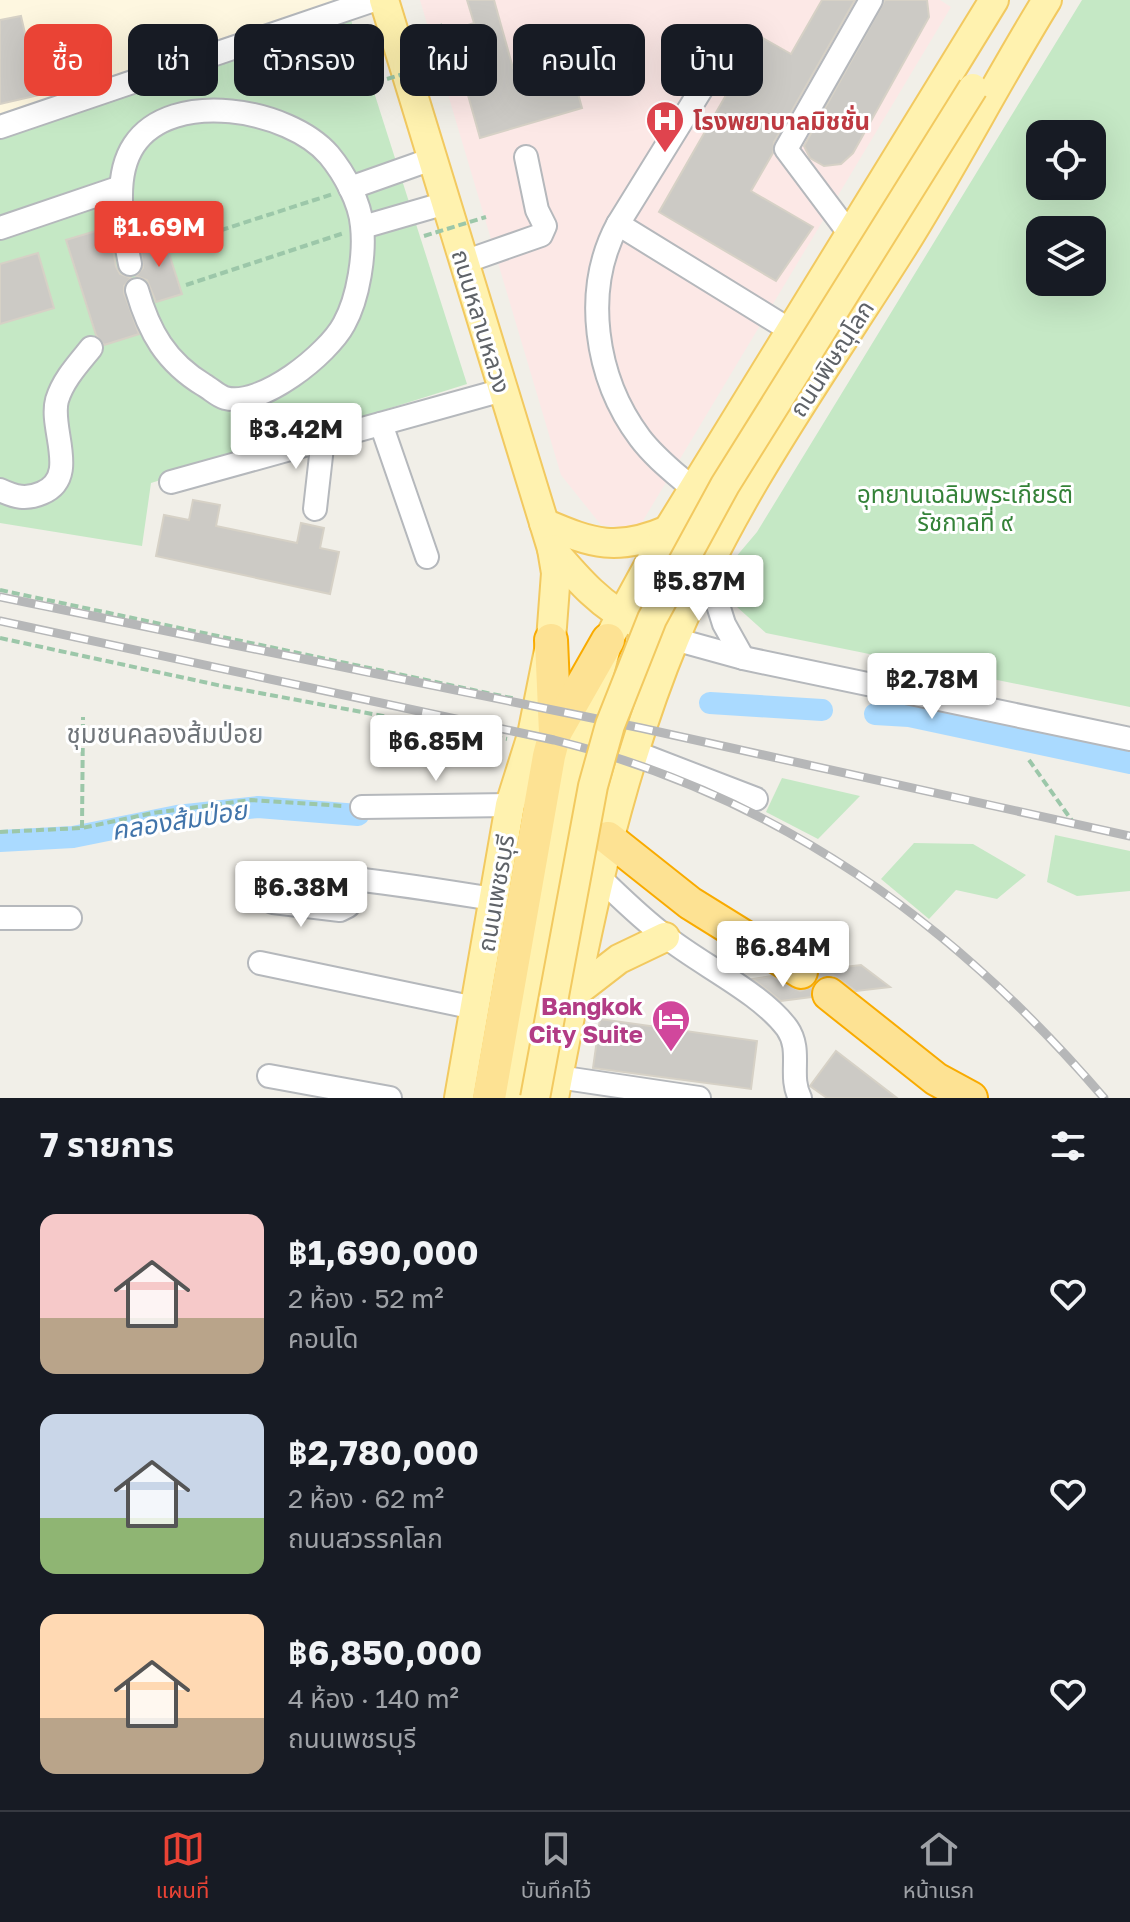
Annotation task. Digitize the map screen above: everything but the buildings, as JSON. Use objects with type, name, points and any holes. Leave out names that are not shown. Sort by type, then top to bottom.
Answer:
[{"type":"highway","points":[[542,738],[614,628]]},
{"type":"highway","points":[[489,1098],[538,811],[551,640]]},
{"type":"highway","points":[[608,838],[690,903],[801,972]]},
{"type":"highway","points":[[829,994],[944,1088],[971,1098]]},
{"type":"main road","name":"ถนนหลานหลวง","points":[[384,0],[548,536],[614,628],[674,639]]},
{"type":"main road","name":"ถนนพิษณุโลก","points":[[561,829],[586,719],[614,628],[668,530],[994,0]]},
{"type":"main road","points":[[535,1098],[593,786],[610,725],[652,619],[725,485],[1028,0]]},
{"type":"main road","name":"ถนนพิษณุโลก","points":[[639,735],[674,639],[706,567],[750,483],[904,245],[1047,0]]},
{"type":"main road","points":[[548,536],[591,543],[625,544],[668,530]]},
{"type":"main road","name":"ถนนเพชรบุรี","points":[[459,1098],[510,805],[542,738],[538,704],[551,640],[556,573],[548,536]]},
{"type":"main road","points":[[556,1088],[608,838],[639,735],[614,628]]},
{"type":"main road","points":[[510,1098],[561,829],[608,838]]},
{"type":"main road","points":[[575,993],[619,959],[665,937]]},
{"type":"street","points":[[0,127],[374,0]]},
{"type":"street","points":[[849,233],[786,149],[871,0]]},
{"type":"street","points":[[693,489],[641,440],[627,417],[604,358],[596,292],[604,250],[697,96]]},
{"type":"street","points":[[130,264],[121,187],[133,147],[150,127],[171,116],[239,111],[298,132],[328,154],[350,188],[362,228],[360,271],[343,325],[311,361],[271,390],[250,396],[226,399],[185,374],[155,341],[137,290]]},
{"type":"street","points":[[464,262],[541,235],[545,226],[537,210],[526,157]]},
{"type":"street","points":[[350,188],[432,159]]},
{"type":"street","points":[[0,228],[121,187]]},
{"type":"street","points":[[362,228],[446,203]]},
{"type":"street","points":[[618,224],[790,330]]},
{"type":"street","points":[[0,490],[30,497],[46,491],[55,482],[62,468],[56,403],[66,379],[91,348]]},
{"type":"street","points":[[171,482],[503,390]]},
{"type":"street","points":[[381,424],[427,557]]},
{"type":"street","points":[[315,509],[323,438]]},
{"type":"street","points":[[706,567],[724,624],[743,658]]},
{"type":"street","points":[[674,639],[743,658],[1130,739]]},
{"type":"street","points":[[639,735],[756,799]]},
{"type":"street","points":[[362,807],[510,805]]},
{"type":"street","points":[[601,879],[665,937],[764,1006],[786,1027],[797,1056],[793,1085],[800,1098]]},
{"type":"street","points":[[357,880],[493,899]]},
{"type":"street","points":[[0,918],[70,918]]},
{"type":"street","points":[[260,963],[475,1008]]},
{"type":"street","points":[[269,1076],[390,1098]]},
{"type":"street","points":[[556,1088],[699,1098]]},
{"type":"path","points":[[387,79],[400,75]]},
{"type":"path","points":[[175,245],[350,188]]},
{"type":"path","points":[[424,236],[486,217]]},
{"type":"path","points":[[186,285],[362,228]]},
{"type":"path","points":[[0,590],[538,704]]},
{"type":"path","points":[[0,638],[222,686],[542,738]]},
{"type":"path","points":[[82,828],[83,717]]},
{"type":"path","points":[[1029,760],[1075,825]]},
{"type":"path","points":[[0,832],[82,828],[153,813],[251,800],[362,807]]},
{"type":"shaded area","points":[[0,0],[347,0],[284,24],[234,24],[234,43],[218,49],[218,24],[128,24],[128,83],[112,89],[112,24],[24,24],[24,96],[95,96],[0,132]]},
{"type":"shaded area","name":"โรงพยาบาลมิชชั่น","points":[[420,0],[940,0],[951,7],[638,529],[601,525],[561,475],[448,96],[497,96],[497,24],[427,24]]},
{"type":"green space","name":"อุทยานเฉลิมพระเกียรติ รัชกาลที่ ๙","points":[[1082,0],[1130,0],[1130,707],[766,633],[737,607],[735,558],[757,532]]},
{"type":"green space","points":[[350,17],[352,24],[329,24]]},
{"type":"green space","points":[[234,55],[234,96],[375,96],[467,384],[151,483],[142,546],[0,523],[0,133],[128,91],[128,96],[218,96],[218,61]]},
{"type":"green space","points":[[782,778],[860,796],[818,839],[766,812]]},
{"type":"green space","points":[[1055,835],[1130,851],[1130,891],[1077,896],[1047,882]]},
{"type":"green space","points":[[914,843],[973,844],[1026,875],[997,899],[956,890],[929,919],[881,879]]},
{"type":"waterway","points":[[710,703],[822,710]]},
{"type":"waterway","points":[[875,714],[909,716],[1130,763]]},
{"type":"waterway","name":"คลองส้มป่อย","points":[[0,841],[73,837],[177,816],[258,807],[358,815]]},
{"type":"railway","points":[[0,597],[641,728],[1130,836]]},
{"type":"railway","points":[[0,621],[554,740],[636,764],[714,795],[787,832],[857,874],[923,923],[986,976],[1047,1035],[1104,1098]]},
{"type":"place","name":"โรงพยาบาลมิชชั่น","points":[[665,154]]},
{"type":"place","name":"Bangkok City Suite","points":[[671,1053]]},
{"type":"district","name":"ชุมชนคลองส้มป่อย","points":[[165,733]]}]
